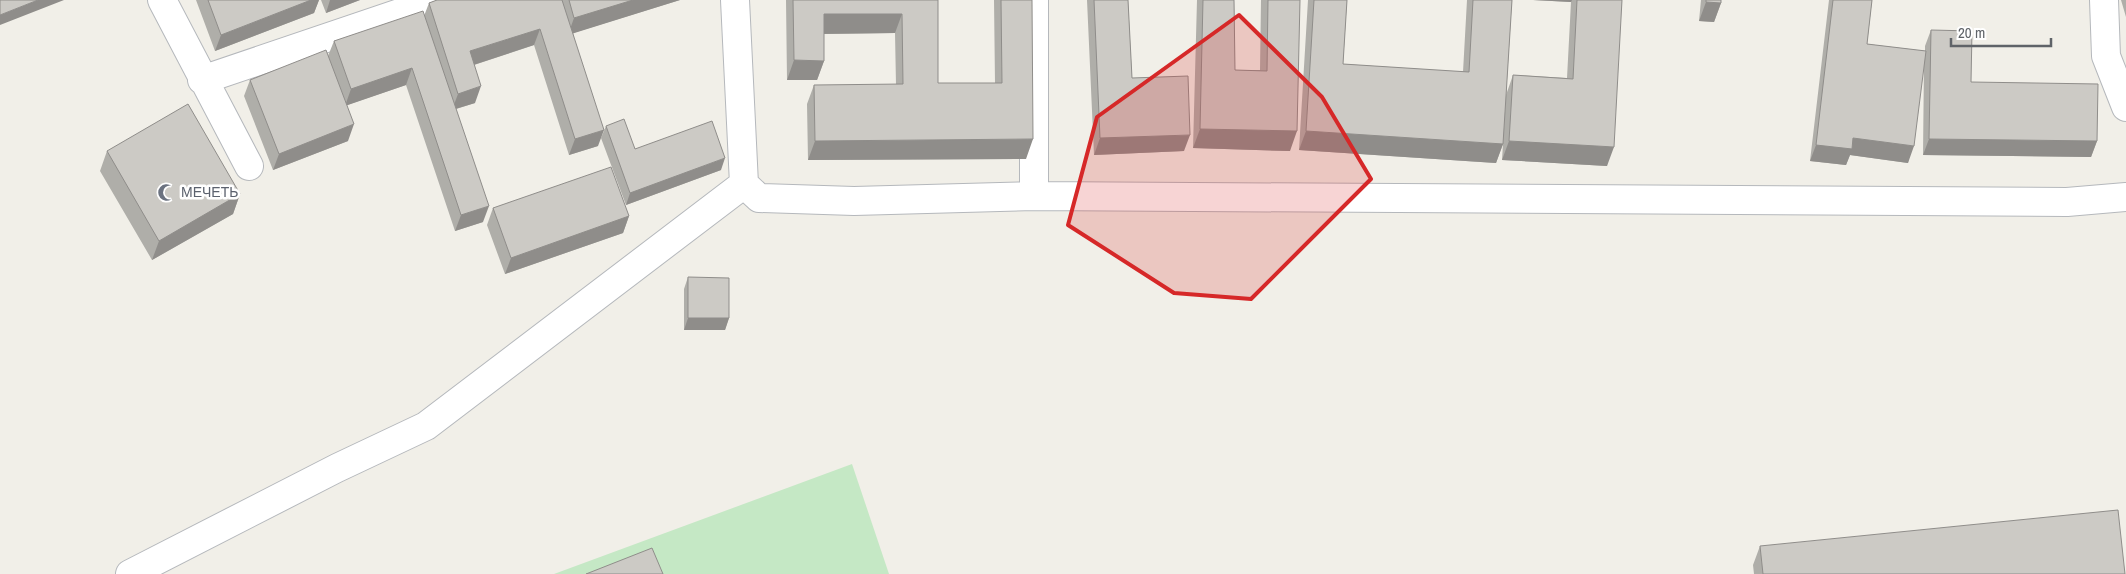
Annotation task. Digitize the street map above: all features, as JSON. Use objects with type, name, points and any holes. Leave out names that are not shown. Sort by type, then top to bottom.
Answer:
[{"type":"street","points":[[162,0],[202,80],[249,166]]},
{"type":"street","points":[[202,80],[438,0]]},
{"type":"street","points":[[735,0],[744,184],[758,198],[854,201],[1034,196],[2047,202],[2126,197]]},
{"type":"street","points":[[1034,0],[1034,196]]},
{"type":"street","points":[[2104,0],[2106,56],[2126,106]]},
{"type":"street","points":[[130,574],[328,473],[426,426],[744,184]]},
{"type":"highlighted area","points":[[1239,15],[1322,97],[1371,179],[1251,299],[1174,293],[1068,225],[1097,117]]},
{"type":"green space","points":[[852,464],[889,574],[554,574]]},
{"type":"building","points":[[0,0],[38,0],[0,15]]},
{"type":"building","points":[[208,0],[311,0],[221,35]]},
{"type":"building","points":[[437,0],[562,0],[604,130],[575,139],[540,29],[470,51],[481,86],[458,94],[429,3]]},
{"type":"building","points":[[569,0],[633,0],[574,18]]},
{"type":"building","points":[[793,0],[938,0],[938,83],[1002,83],[1001,0],[1032,0],[1033,139],[815,141],[814,85],[903,84],[902,14],[824,14],[824,61],[794,60]]},
{"type":"building","points":[[1094,0],[1128,0],[1132,78],[1188,76],[1190,135],[1100,138]]},
{"type":"building","points":[[1203,0],[1234,0],[1235,70],[1267,71],[1268,0],[1300,0],[1297,131],[1200,129]]},
{"type":"building","points":[[1314,0],[1347,0],[1343,64],[1469,72],[1473,0],[1512,0],[1503,144],[1306,131]]},
{"type":"building","points":[[1577,0],[1622,0],[1614,147],[1509,141],[1513,75],[1573,79]]},
{"type":"building","points":[[1706,0],[1721,0],[1721,3],[1706,2]]},
{"type":"building","points":[[1833,0],[1872,0],[1867,44],[1926,51],[1914,146],[1853,138],[1852,149],[1816,145]]},
{"type":"building","points":[[423,11],[489,206],[461,215],[412,68],[351,89],[334,41]]},
{"type":"building","points":[[1931,30],[1972,31],[1971,82],[2098,84],[2097,141],[1929,139]]},
{"type":"building","points":[[326,50],[354,124],[279,154],[250,80]]},
{"type":"building","name":"МЕЧЕТЬ","points":[[188,104],[240,194],[159,241],[107,151]]},
{"type":"building","points":[[624,119],[635,149],[712,121],[725,158],[630,193],[606,126]]},
{"type":"building","points":[[611,167],[629,216],[511,258],[493,208]]},
{"type":"building","points":[[688,277],[729,278],[729,318],[688,318]]},
{"type":"building","points":[[2118,510],[2125,574],[1763,574],[1760,546]]},
{"type":"building","points":[[652,548],[663,574],[586,574]]},
{"type":"place","name":"МЕЧЕТЬ","points":[[167,192]]}]
